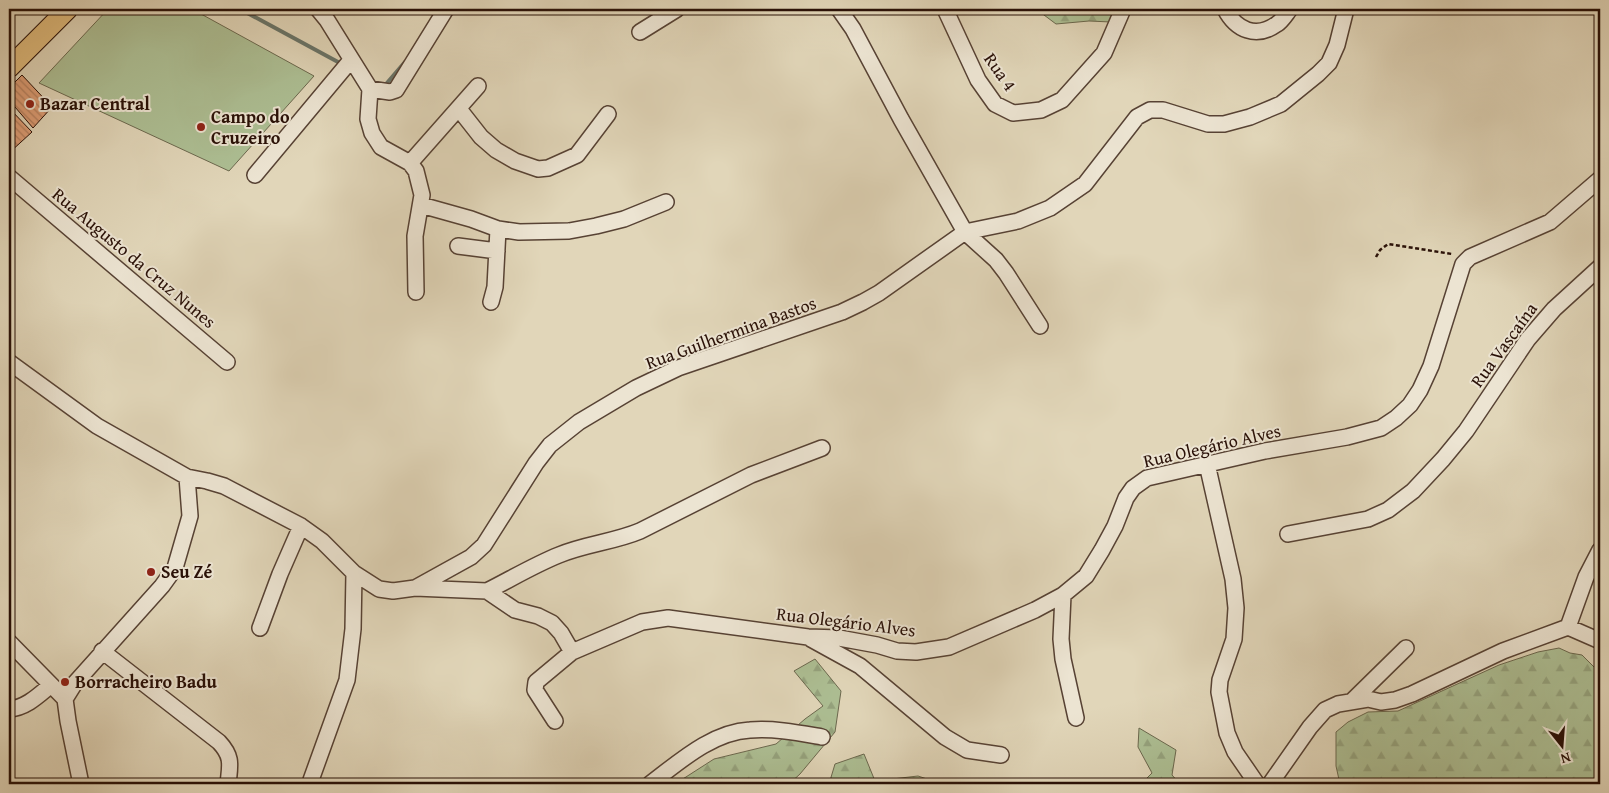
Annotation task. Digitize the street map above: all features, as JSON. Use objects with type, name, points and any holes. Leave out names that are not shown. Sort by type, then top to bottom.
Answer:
[{"type":"main road","points":[[9,68],[68,9]]},
{"type":"street","points":[[318,9],[370,89],[368,119],[372,133],[381,147],[410,163],[416,171],[420,182],[422,195],[415,236],[416,292]]},
{"type":"street","points":[[370,89],[390,92],[396,90],[446,9]]},
{"type":"street","points":[[640,32],[677,9]]},
{"type":"street","points":[[839,9],[853,29],[965,232],[996,260],[1040,326]]},
{"type":"street","name":"Rua 4","points":[[945,9],[978,80],[994,104],[1013,113],[1040,110],[1062,100],[1104,53],[1123,9]]},
{"type":"street","points":[[1226,9],[1235,24],[1250,31],[1262,31],[1278,24],[1290,9]]},
{"type":"street","points":[[965,232],[1018,221],[1050,208],[1085,184],[1137,117],[1150,110],[1163,110],[1208,124],[1224,124],[1250,117],[1281,104],[1329,63],[1337,46],[1346,9]]},
{"type":"street","points":[[255,175],[351,60]]},
{"type":"street","points":[[410,163],[478,86]]},
{"type":"street","points":[[459,109],[481,137],[496,150],[515,162],[538,169],[548,168],[576,155],[608,114]]},
{"type":"street","name":"Rua Augusto da Cruz Nunes","points":[[12,180],[227,362]]},
{"type":"street","points":[[1470,257],[1550,222],[1600,180]]},
{"type":"street","points":[[421,205],[470,219],[498,230],[519,232],[569,231],[596,226],[624,219],[666,202]]},
{"type":"street","points":[[490,302],[495,287],[498,230]]},
{"type":"street","name":"Rua Guilhermina Bastos","points":[[9,362],[97,426],[187,477],[207,480],[224,486],[301,526],[322,541],[354,573],[379,589],[393,591],[416,588],[470,557],[484,545],[536,463],[550,445],[579,422],[636,388],[678,368],[842,312],[863,302],[965,232]]},
{"type":"street","points":[[458,246],[497,251]]},
{"type":"street","name":"Rua Olegário Alves","points":[[554,721],[535,690],[536,682],[572,652],[642,622],[668,618],[808,637],[839,638],[897,651],[916,652],[949,647],[1035,610],[1063,594],[1086,576],[1115,526],[1126,498],[1133,488],[1147,478],[1265,451],[1347,437],[1381,428],[1396,418],[1410,406],[1420,390],[1434,358],[1463,264],[1470,257]]},
{"type":"street","name":"Rua Vascaína","points":[[1288,534],[1368,519],[1388,510],[1413,491],[1444,459],[1466,431],[1528,339],[1554,309],[1600,267]]},
{"type":"street","points":[[416,588],[487,591],[558,555],[577,548],[631,535],[752,475],[822,448]]},
{"type":"street","points":[[1207,464],[1233,579],[1236,608],[1234,639],[1220,680],[1219,692],[1227,733],[1235,752],[1257,784]]},
{"type":"street","points":[[65,699],[74,683],[162,586],[174,568],[190,516],[187,477]]},
{"type":"street","points":[[260,628],[280,574],[301,526]]},
{"type":"street","points":[[1568,626],[1586,577],[1600,550]]},
{"type":"street","points":[[311,784],[347,680],[353,629],[354,573]]},
{"type":"street","points":[[487,591],[515,610],[538,616],[552,623],[561,633],[572,652]]},
{"type":"street","points":[[1063,594],[1061,639],[1063,659],[1076,718]]},
{"type":"street","points":[[1270,784],[1310,727],[1325,710],[1338,704],[1368,699],[1381,702],[1395,700],[1412,694],[1503,651],[1568,626],[1600,641]]},
{"type":"street","points":[[808,637],[860,666],[945,737],[967,750],[1001,755]]},
{"type":"street","points":[[9,642],[65,699],[81,784]]},
{"type":"street","points":[[1351,702],[1406,648]]},
{"type":"street","points":[[102,651],[226,750],[231,761],[228,784]]},
{"type":"street","points":[[9,709],[17,708],[30,702],[52,685]]},
{"type":"street","points":[[650,784],[686,757],[730,733],[749,730],[772,730],[822,737]]},
{"type":"path","points":[[1376,257],[1380,250],[1388,244],[1470,257]]},
{"type":"green space","name":"Campo do Cruzeiro","points":[[108,9],[192,9],[314,76],[229,171],[39,83]]},
{"type":"green space","points":[[1036,9],[1115,9],[1111,22],[1089,21],[1056,24]]},
{"type":"green space","points":[[1559,648],[1570,653],[1582,655],[1600,673],[1600,784],[1340,784],[1336,766],[1336,732],[1348,722],[1368,712],[1398,711],[1499,665],[1538,652]]},
{"type":"green space","points":[[815,659],[841,691],[835,732],[800,774],[789,784],[675,784],[714,759],[776,744],[823,706],[794,671]]},
{"type":"green space","points":[[1139,728],[1176,750],[1172,775],[1180,784],[1141,784],[1152,773],[1138,747]]},
{"type":"green space","points":[[864,754],[875,781],[918,776],[942,784],[829,784],[835,764]]},
{"type":"building","name":"Bazar Central","points":[[22,75],[52,107],[33,128],[9,100],[9,88]]},
{"type":"building","points":[[9,108],[32,132],[9,153]]},
{"type":"waterway","points":[[240,9],[338,62]]},
{"type":"waterway","points":[[387,83],[405,62]]},
{"type":"place","name":"Bazar Central","points":[[30,104]]},
{"type":"place","name":"Campo do Cruzeiro","points":[[201,127]]},
{"type":"place","name":"Seu Zé","points":[[151,572]]},
{"type":"place","name":"Borracheiro Badu","points":[[65,682]]}]
